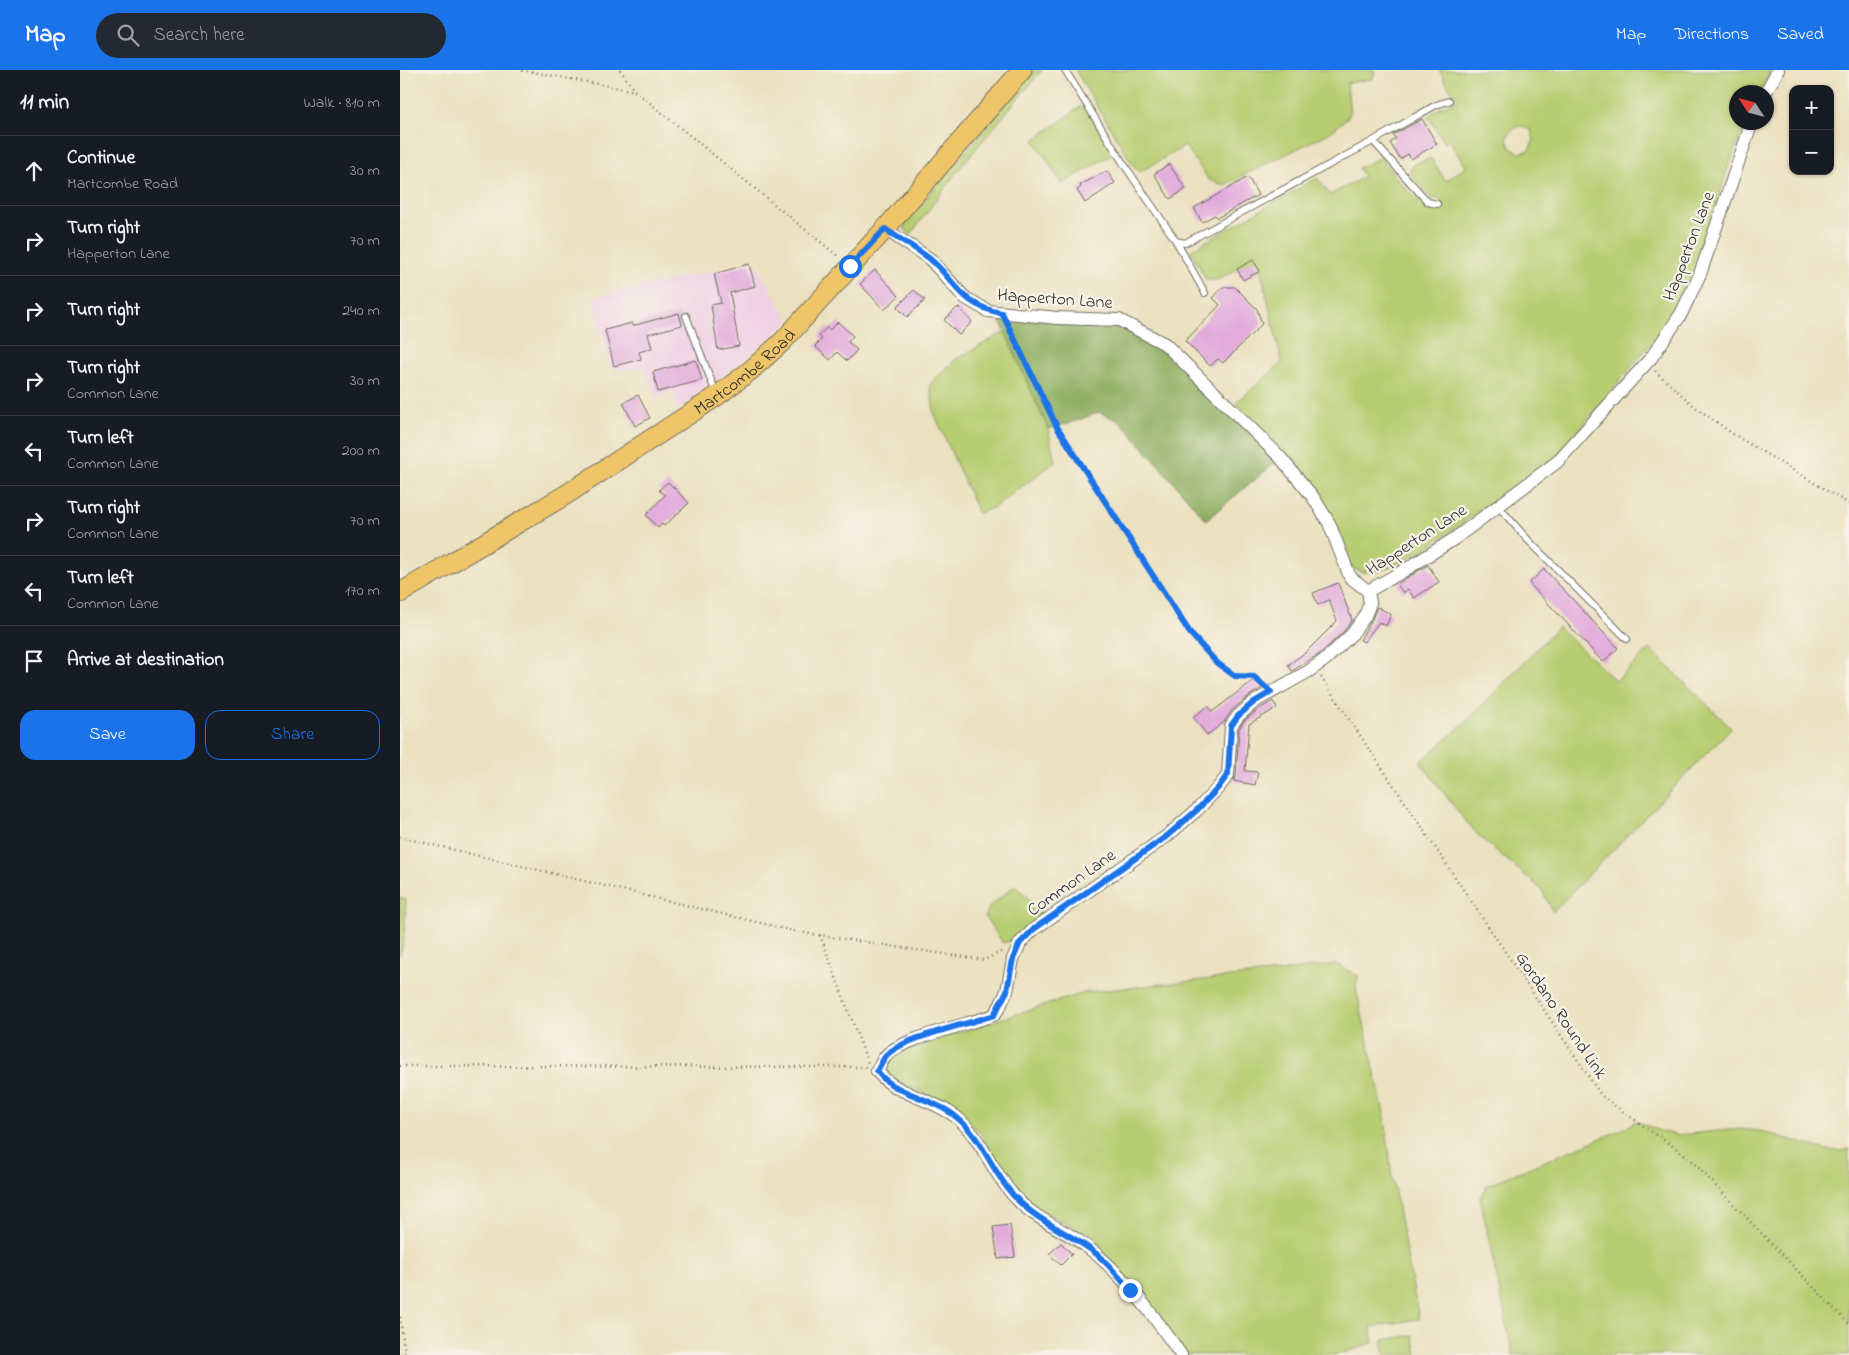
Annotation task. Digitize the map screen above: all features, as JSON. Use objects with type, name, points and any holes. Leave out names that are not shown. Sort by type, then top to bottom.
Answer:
[{"type":"main road","name":"Martcombe Road","points":[[400,593],[566,494],[717,396],[751,370],[782,342],[885,229],[1022,70]]},
{"type":"street","points":[[1770,85],[1778,70]]},
{"type":"street","name":"Happerton Lane","points":[[885,229],[930,259],[964,297],[988,310],[1057,318],[1118,320],[1165,344],[1285,463],[1313,497],[1329,523],[1350,577],[1368,591],[1454,539],[1557,462],[1651,358],[1681,314],[1700,274],[1749,130]]},
{"type":"street","name":"Common Lane","points":[[1181,1355],[1161,1326],[1090,1248],[1032,1214],[1012,1194],[994,1168],[980,1142],[955,1116],[932,1102],[891,1086],[877,1071],[885,1056],[895,1048],[917,1039],[994,1015],[1007,991],[1013,959],[1020,943],[1034,929],[1167,836],[1197,810],[1218,788],[1228,774],[1231,726],[1238,716],[1254,702],[1315,668],[1352,634],[1365,616],[1370,603],[1368,591]]},
{"type":"lane","points":[[1065,70],[1176,240],[1205,293]]},
{"type":"lane","points":[[1176,240],[1184,243],[1436,105],[1448,101]]},
{"type":"lane","points":[[1373,141],[1428,202],[1437,204]]},
{"type":"lane","points":[[686,316],[717,396]]},
{"type":"lane","points":[[1498,506],[1528,540],[1627,639]]},
{"type":"path","points":[[522,70],[635,91]]},
{"type":"path","points":[[620,70],[635,91],[850,266]]},
{"type":"path","points":[[1002,313],[1057,427],[1190,633],[1217,663],[1235,676],[1254,677],[1271,692]]},
{"type":"path","points":[[1660,376],[1661,381],[1667,383],[1694,406],[1733,434],[1848,502]]},
{"type":"path","name":"Gordano Round Link","points":[[1315,668],[1601,1095],[1688,1157],[1849,1324]]},
{"type":"path","points":[[400,837],[798,932],[984,960],[1020,943]]},
{"type":"path","points":[[400,1066],[870,1067],[820,935]]},
{"type":"path","points":[[400,1317],[405,1355]]},
{"type":"shaded area","points":[[754,262],[789,321],[704,393],[677,410],[674,391],[656,397],[644,368],[611,369],[593,297]]},
{"type":"green space","points":[[1035,70],[1042,70],[959,169],[911,234],[905,230],[905,223]]},
{"type":"green space","points":[[1075,70],[1375,70],[1373,79],[1347,83],[1350,115],[1331,132],[1224,185],[1209,180],[1185,146],[1140,172],[1133,165]]},
{"type":"green space","points":[[1439,70],[1770,70],[1763,85],[1729,85],[1729,130],[1743,130],[1728,167],[1696,274],[1676,313],[1556,458],[1419,553],[1378,572],[1362,572],[1351,567],[1333,519],[1321,495],[1280,448],[1236,403],[1282,363],[1258,258],[1217,280],[1206,280],[1191,250],[1317,178],[1330,195],[1364,177],[1358,168],[1381,157],[1409,192],[1432,208],[1443,206],[1440,199],[1431,198],[1409,172],[1414,164],[1431,158],[1446,181],[1466,167],[1449,140],[1445,143],[1428,117],[1441,107],[1457,101]],"holes":[[[1522,126],[1531,130],[1534,140],[1529,150],[1520,153],[1510,148],[1507,138],[1512,129]]]},
{"type":"green space","points":[[1083,105],[1114,153],[1062,184],[1034,140]]},
{"type":"green space","points":[[998,316],[1117,325],[1161,347],[1272,454],[1276,462],[1206,520],[1121,422],[1099,412],[1048,429]]},
{"type":"green space","points":[[1005,332],[1048,429],[1055,462],[993,508],[978,513],[934,413],[930,384],[956,359]]},
{"type":"green space","points":[[1558,627],[1616,681],[1650,649],[1731,728],[1553,912],[1541,889],[1480,837],[1420,762],[1469,719]]},
{"type":"green space","points":[[1014,886],[1044,915],[1016,939],[1003,943],[985,917],[989,907]]},
{"type":"green space","points":[[400,897],[406,899],[404,943],[400,955]]},
{"type":"green space","points":[[1336,964],[1358,976],[1356,988],[1385,1118],[1392,1177],[1419,1319],[1371,1327],[1373,1343],[1337,1355],[1186,1355],[1095,1247],[1073,1226],[1034,1207],[1011,1185],[982,1135],[961,1114],[939,1100],[895,1081],[887,1073],[887,1068],[891,1061],[909,1048],[1087,992],[1279,972]]},
{"type":"green space","points":[[1636,1121],[1660,1131],[1677,1135],[1740,1129],[1760,1131],[1827,1150],[1841,1151],[1849,1149],[1849,1355],[1513,1355],[1480,1197],[1487,1185],[1621,1130]]},
{"type":"green space","points":[[1413,1335],[1417,1355],[1385,1355],[1382,1340]]},
{"type":"building","points":[[1422,119],[1437,144],[1411,159],[1408,154],[1400,159],[1390,143],[1396,139],[1393,135]]},
{"type":"building","points":[[1169,164],[1186,189],[1170,199],[1154,174]]},
{"type":"building","points":[[1107,171],[1115,183],[1085,203],[1077,190],[1081,187],[1080,185]]},
{"type":"building","points":[[1248,177],[1258,195],[1217,218],[1215,215],[1202,222],[1194,208]]},
{"type":"building","points":[[1253,260],[1260,271],[1243,280],[1237,269]]},
{"type":"building","points":[[749,264],[755,286],[730,293],[739,346],[718,350],[711,305],[721,303],[714,274]]},
{"type":"building","points":[[875,270],[899,296],[884,310],[860,284]]},
{"type":"building","points":[[1223,287],[1235,287],[1257,309],[1262,324],[1223,363],[1218,359],[1210,366],[1185,341],[1220,305],[1213,298]]},
{"type":"building","points":[[914,290],[925,300],[907,317],[897,307]]},
{"type":"building","points":[[958,307],[972,322],[959,335],[944,320]]},
{"type":"building","points":[[679,313],[682,325],[648,334],[652,348],[639,352],[641,359],[614,366],[605,330],[632,323],[632,326]]},
{"type":"building","points":[[838,322],[853,336],[848,342],[857,350],[847,361],[837,352],[830,360],[815,346],[822,339],[819,336],[827,327],[830,330]]},
{"type":"building","points":[[696,360],[702,380],[658,392],[653,372]]},
{"type":"building","points":[[638,395],[650,418],[635,426],[623,403]]},
{"type":"building","points":[[668,482],[689,503],[664,526],[662,524],[658,528],[646,515],[665,495],[659,490]]},
{"type":"building","points":[[1428,565],[1439,582],[1414,598],[1408,589],[1403,593],[1397,584]]},
{"type":"building","points":[[1544,569],[1618,648],[1603,662],[1529,583]]},
{"type":"building","points":[[1338,583],[1352,620],[1346,629],[1321,653],[1292,671],[1288,665],[1306,652],[1337,621],[1329,600],[1318,605],[1313,593]]},
{"type":"building","points":[[1377,607],[1391,614],[1386,626],[1379,622],[1364,642],[1360,640]]},
{"type":"building","points":[[1255,679],[1262,688],[1232,710],[1224,722],[1207,735],[1193,717],[1208,706],[1212,712]]},
{"type":"building","points":[[1273,701],[1277,708],[1249,724],[1245,771],[1258,772],[1255,785],[1234,781],[1236,776],[1239,729],[1244,721]]},
{"type":"building","points":[[1010,1225],[1015,1257],[998,1259],[993,1227]]},
{"type":"building","points":[[1061,1243],[1072,1254],[1061,1265],[1049,1254]]},
{"type":"route","points":[[850,266],[885,229],[930,259],[964,297],[988,310],[1002,313],[1057,427],[1190,633],[1217,663],[1235,676],[1254,677],[1271,692],[1254,702],[1238,716],[1231,726],[1228,774],[1218,788],[1197,810],[1167,836],[1034,929],[1020,943],[1013,959],[1007,991],[994,1015],[944,1030],[895,1048],[885,1056],[877,1071],[891,1086],[932,1102],[955,1116],[980,1142],[994,1168],[1012,1194],[1032,1214],[1090,1248],[1130,1290]]}]
